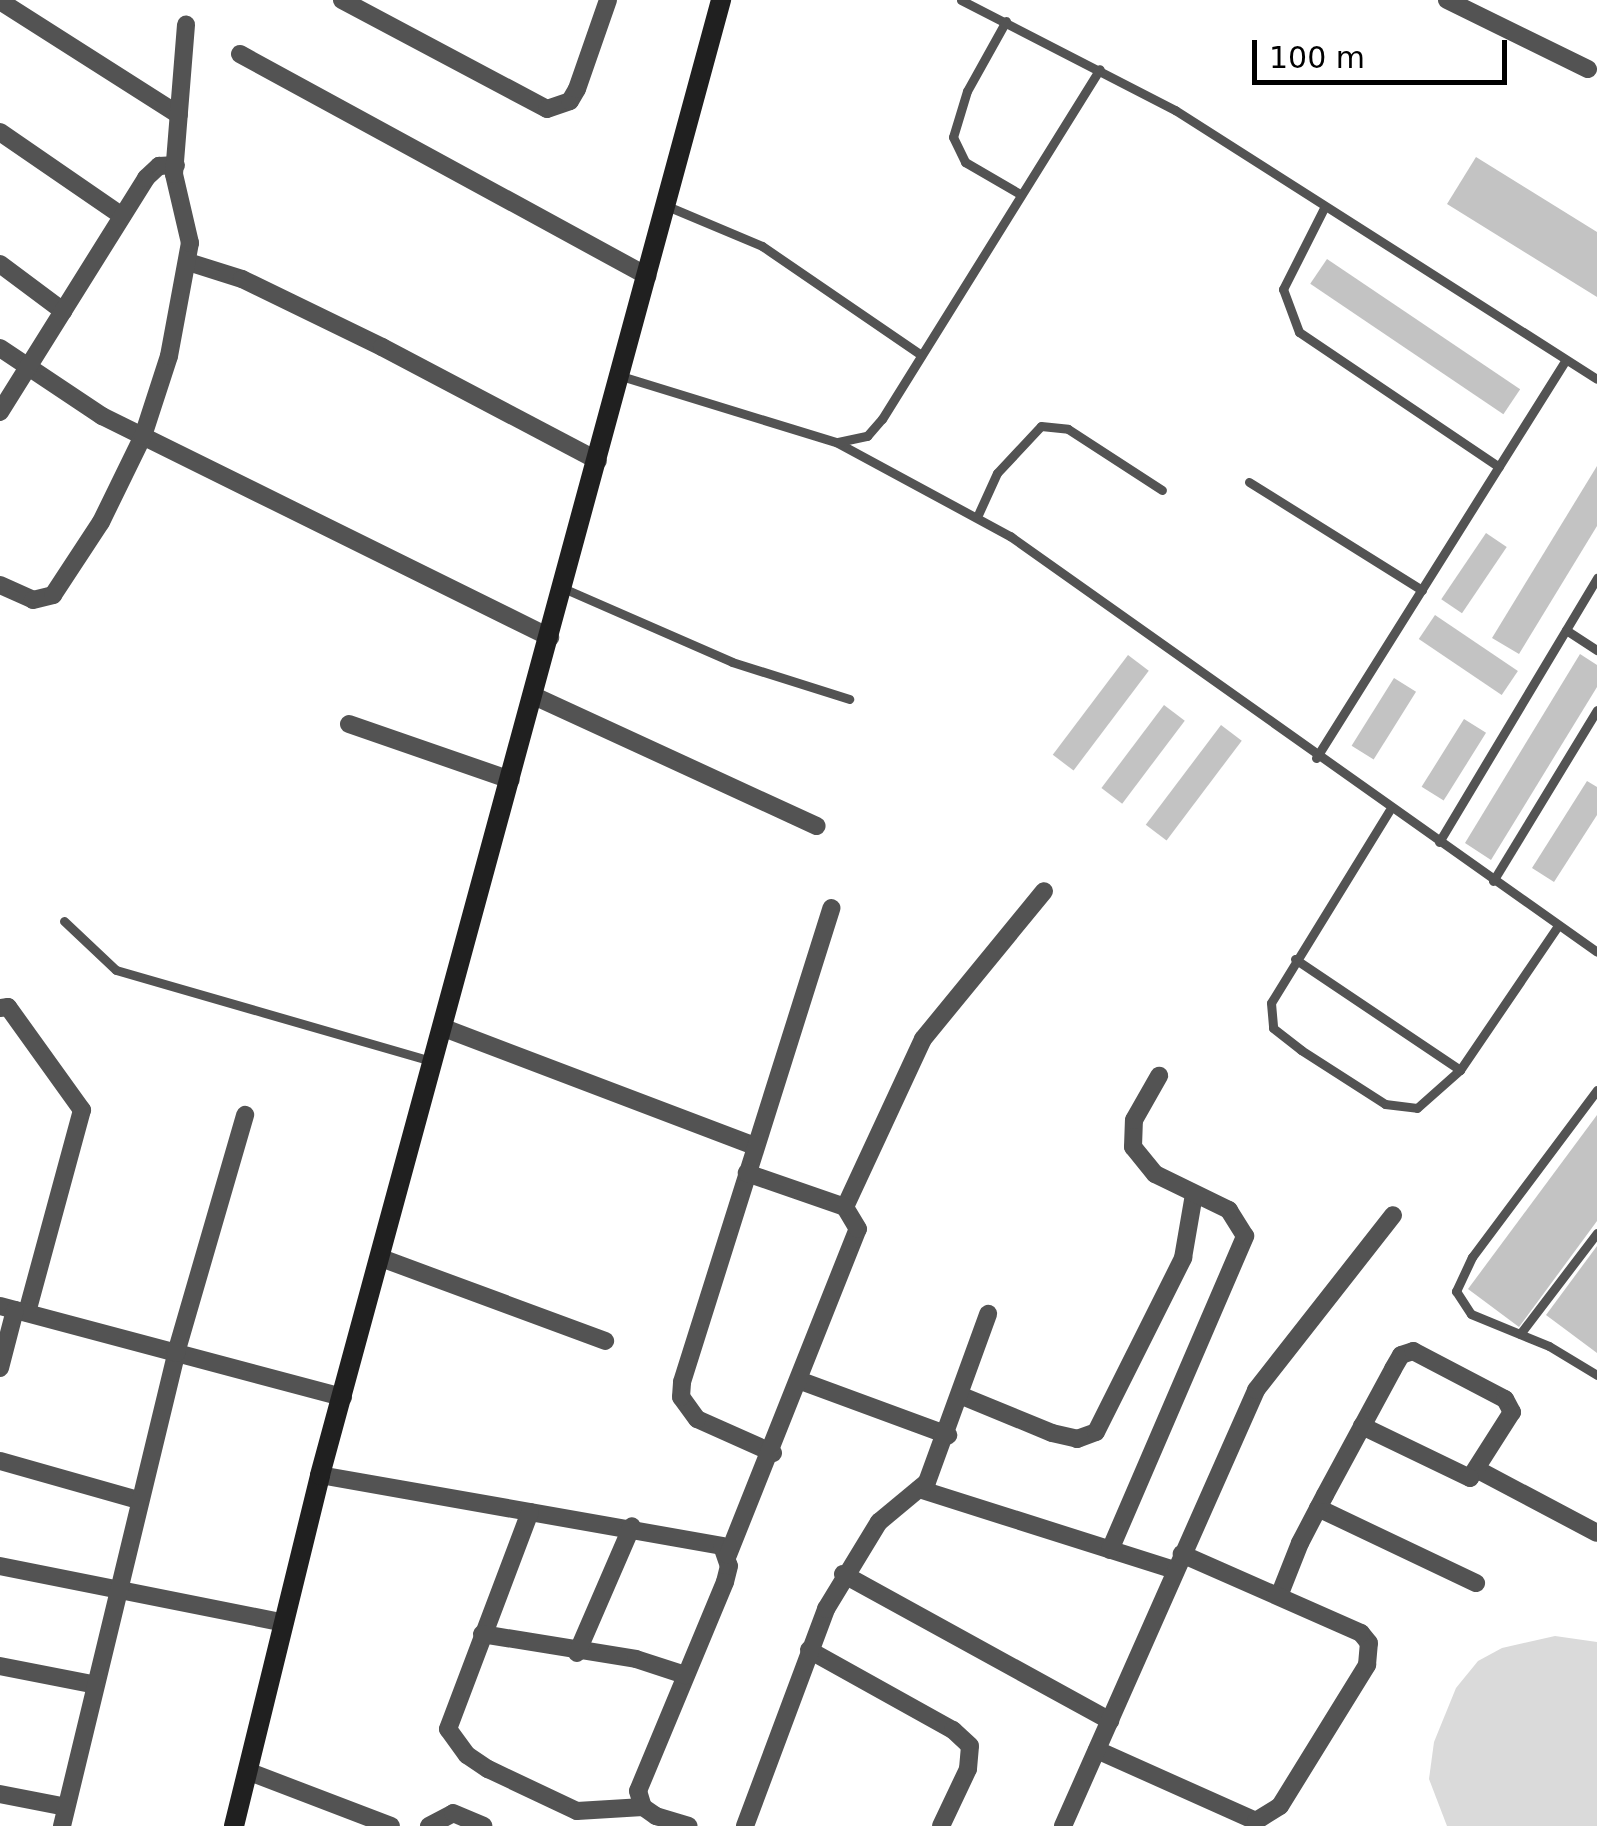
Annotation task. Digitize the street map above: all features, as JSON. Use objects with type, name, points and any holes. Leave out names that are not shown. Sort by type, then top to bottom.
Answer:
[{"type":"main road","points":[[234,1826],[320,1475],[721,0]]},
{"type":"street","points":[[342,0],[547,109],[560,108],[578,89],[608,0]]},
{"type":"street","points":[[1447,0],[1588,69]]},
{"type":"street","points":[[0,1],[179,116]]},
{"type":"street","points":[[0,585],[33,600],[53,595],[102,522],[143,436],[188,262],[190,230],[176,165],[186,24]]},
{"type":"street","points":[[240,54],[648,276]]},
{"type":"street","points":[[0,132],[122,216]]},
{"type":"street","points":[[0,412],[153,170],[176,165]]},
{"type":"street","points":[[188,262],[242,279],[382,347],[598,461]]},
{"type":"street","points":[[0,264],[63,311]]},
{"type":"street","points":[[0,348],[30,370],[143,436],[550,637]]},
{"type":"street","points":[[534,696],[816,826]]},
{"type":"street","points":[[349,724],[511,780]]},
{"type":"street","points":[[846,1208],[922,1040],[1044,891]]},
{"type":"street","points":[[773,1453],[698,1419],[682,1397],[747,1172],[831,908]]},
{"type":"street","points":[[0,1008],[8,1006],[82,1110],[14,1310],[0,1368]]},
{"type":"street","points":[[444,1028],[756,1146]]},
{"type":"street","points":[[1110,1550],[1244,1236],[1229,1210],[1156,1174],[1133,1147],[1134,1120],[1159,1076]]},
{"type":"street","points":[[62,1826],[92,1684],[138,1500],[245,1115]]},
{"type":"street","points":[[643,1807],[642,1773],[725,1582],[728,1555],[773,1453],[856,1238],[857,1220],[846,1208],[747,1172]]},
{"type":"street","points":[[962,1396],[1064,1436],[1087,1439],[1096,1432],[1183,1258],[1194,1194]]},
{"type":"street","points":[[1063,1826],[1256,1390],[1393,1215]]},
{"type":"street","points":[[381,1258],[605,1342]]},
{"type":"street","points":[[14,1310],[343,1397]]},
{"type":"street","points":[[744,1826],[809,1650],[844,1574],[893,1505],[918,1489],[948,1435],[988,1314]]},
{"type":"street","points":[[1279,1596],[1318,1508],[1400,1355],[1413,1351],[1511,1406],[1480,1471],[1465,1478],[1362,1426]]},
{"type":"street","points":[[801,1381],[948,1435]]},
{"type":"street","points":[[0,1461],[138,1500]]},
{"type":"street","points":[[1480,1471],[1597,1533]]},
{"type":"street","points":[[320,1475],[711,1540],[728,1555]]},
{"type":"street","points":[[918,1489],[1110,1550],[1178,1562],[1279,1596],[1360,1633],[1370,1654],[1330,1729],[1269,1817],[1241,1819],[1096,1750]]},
{"type":"street","points":[[1318,1508],[1476,1583]]},
{"type":"street","points":[[530,1512],[450,1716],[454,1740],[488,1769],[573,1818],[643,1807],[686,1826]]},
{"type":"street","points":[[577,1652],[632,1526]]},
{"type":"street","points":[[0,1566],[116,1586],[284,1623]]},
{"type":"street","points":[[844,1574],[1110,1721]]},
{"type":"street","points":[[482,1634],[636,1659],[684,1675]]},
{"type":"street","points":[[809,1650],[953,1730],[970,1746],[968,1769],[941,1826]]},
{"type":"street","points":[[0,1666],[92,1684]]},
{"type":"street","points":[[247,1771],[391,1826]]},
{"type":"street","points":[[0,1794],[66,1807]]},
{"type":"street","points":[[429,1826],[443,1820],[483,1826]]},
{"type":"lane","points":[[961,0],[1100,69],[1597,380]]},
{"type":"lane","points":[[1006,21],[966,91],[954,137],[965,162],[1020,194]]},
{"type":"lane","points":[[836,442],[874,430],[1100,69]]},
{"type":"lane","points":[[667,206],[762,246],[921,355]]},
{"type":"lane","points":[[1324,208],[1283,289],[1299,332],[1499,467]]},
{"type":"lane","points":[[1316,758],[1566,360]]},
{"type":"lane","points":[[621,376],[836,442],[977,518],[1088,587],[1316,758],[1597,952]]},
{"type":"lane","points":[[977,518],[997,472],[1040,426],[1068,429],[1162,490]]},
{"type":"lane","points":[[1249,482],[1422,590]]},
{"type":"lane","points":[[1439,842],[1597,578]]},
{"type":"lane","points":[[563,588],[732,662],[849,699]]},
{"type":"lane","points":[[1566,630],[1597,650]]},
{"type":"lane","points":[[1493,881],[1597,710]]},
{"type":"lane","points":[[1389,810],[1295,959],[1269,1015],[1273,1028],[1302,1050],[1401,1109],[1436,1096],[1460,1070],[1558,926]]},
{"type":"lane","points":[[64,921],[116,970],[435,1062]]},
{"type":"lane","points":[[1295,959],[1460,1070]]},
{"type":"lane","points":[[1595,1370],[1463,1308],[1456,1291],[1461,1275],[1597,1090]]},
{"type":"lane","points":[[1520,1334],[1597,1233]]},
{"type":"shaded area","points":[[1555,1636],[1597,1642],[1597,1826],[1447,1826],[1429,1779],[1434,1742],[1456,1688],[1478,1661],[1502,1648]]},
{"type":"building","points":[[1476,157],[1597,232],[1597,297],[1447,204]]},
{"type":"building","points":[[1327,259],[1520,389],[1503,414],[1310,284]]},
{"type":"building","points":[[1597,466],[1597,526],[1519,654],[1492,638]]},
{"type":"building","points":[[1486,533],[1507,547],[1462,613],[1441,599]]},
{"type":"building","points":[[1435,615],[1518,671],[1502,695],[1419,639]]},
{"type":"building","points":[[1580,654],[1597,665],[1597,687],[1491,860],[1465,843]]},
{"type":"building","points":[[1128,655],[1149,671],[1074,770],[1053,755]]},
{"type":"building","points":[[1394,678],[1416,692],[1374,760],[1352,746]]},
{"type":"building","points":[[1164,705],[1185,721],[1122,804],[1101,788]]},
{"type":"building","points":[[1464,719],[1486,733],[1444,801],[1422,787]]},
{"type":"building","points":[[1221,725],[1242,741],[1167,840],[1146,825]]},
{"type":"building","points":[[1587,781],[1597,787],[1597,815],[1554,882],[1532,868]]},
{"type":"building","points":[[1597,1115],[1597,1221],[1519,1327],[1468,1289]]},
{"type":"building","points":[[1597,1246],[1597,1353],[1546,1315]]}]
